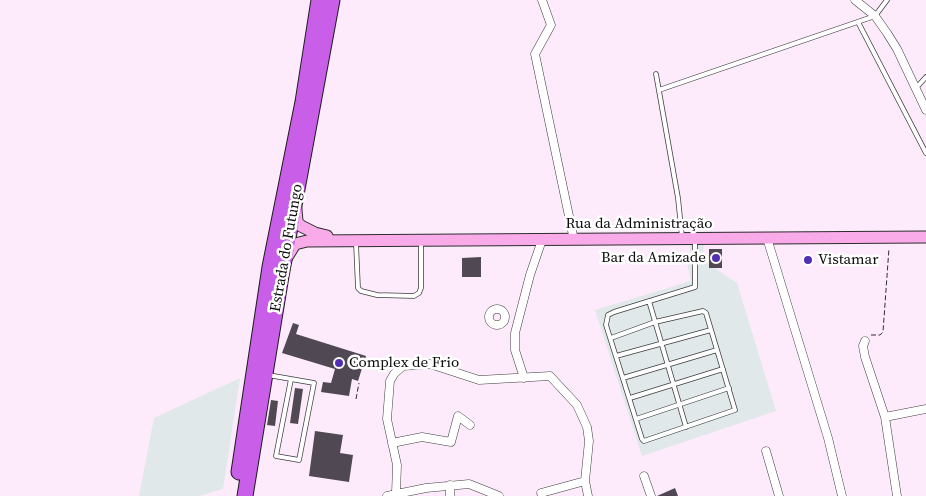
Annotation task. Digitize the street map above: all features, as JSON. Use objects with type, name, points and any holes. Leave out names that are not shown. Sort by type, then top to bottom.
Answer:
[{"type":"highway","name":"Estrada do Futungo","points":[[235,496],[270,267],[303,102],[319,0]]},
{"type":"highway","name":"Estrada do Futungo","points":[[245,496],[281,276],[332,0]]},
{"type":"street","points":[[542,0],[550,24],[535,54],[574,240]]},
{"type":"street","points":[[855,0],[875,16],[897,48],[923,100],[926,110]]},
{"type":"street","points":[[296,199],[297,222],[305,229],[315,233],[355,241]]},
{"type":"street","name":"Rua da Administração","points":[[355,241],[926,236]]},
{"type":"street","points":[[767,238],[820,411],[842,496]]},
{"type":"street","points":[[524,378],[515,350],[515,333],[542,240]]},
{"type":"street","points":[[281,276],[288,253],[295,244],[307,241],[355,241]]},
{"type":"street","points":[[505,318],[517,321]]},
{"type":"street","points":[[865,341],[863,346],[865,358],[885,417],[897,496]]},
{"type":"street","points":[[396,493],[397,465],[387,419],[390,381],[394,374],[403,366],[430,364],[479,380],[550,376],[576,405],[583,416],[589,441],[585,481],[588,496]]},
{"type":"street","points":[[885,417],[926,409]]},
{"type":"street","points":[[392,442],[422,437],[451,442],[458,416],[470,425]]},
{"type":"street","points":[[766,450],[779,496]]},
{"type":"street","points":[[644,476],[651,496]]},
{"type":"street","points":[[541,493],[585,481]]},
{"type":"street","points":[[387,496],[450,485],[469,484],[499,496]]},
{"type":"street","points":[[450,485],[450,496]]},
{"type":"lane","points":[[659,90],[875,16],[887,0]]},
{"type":"lane","points":[[858,22],[926,153]]},
{"type":"lane","points":[[656,74],[678,198],[682,239]]},
{"type":"lane","points":[[916,89],[926,77]]},
{"type":"lane","points":[[610,338],[655,322],[703,312],[709,316],[711,330],[735,410],[646,442],[642,439],[630,398],[623,378],[610,338],[606,325],[608,315],[696,287],[695,238]]},
{"type":"lane","points":[[355,241],[358,288],[361,291],[377,295],[414,296],[419,293],[421,288],[421,240]]},
{"type":"lane","points":[[649,301],[686,427]]},
{"type":"lane","points":[[616,356],[711,330]]},
{"type":"lane","points":[[623,378],[718,350]]},
{"type":"lane","points":[[630,398],[723,369]]},
{"type":"lane","points":[[266,374],[314,383],[299,460],[276,456],[291,379]]},
{"type":"lane","points":[[636,419],[729,388]]},
{"type":"path","points":[[865,341],[869,336],[880,335],[883,332],[889,237]]},
{"type":"path","points":[[356,399],[359,382]]},
{"type":"shaded area","points":[[704,239],[703,260],[737,283],[776,411],[642,456],[595,310],[691,281],[686,259],[691,258],[689,240]]},
{"type":"shaded area","points":[[240,378],[223,489],[199,496],[139,496],[154,418]]},
{"type":"building","name":"Bar da Amizade","points":[[709,249],[722,249],[722,268],[709,268]]},
{"type":"building","points":[[481,257],[481,277],[462,277],[462,258]]},
{"type":"building","name":"Complex de Frio","points":[[293,323],[299,325],[296,334],[366,356],[358,381],[352,379],[349,396],[321,392],[323,382],[331,383],[335,369],[282,353]]},
{"type":"building","points":[[295,388],[303,389],[298,424],[290,423]]},
{"type":"building","points":[[271,400],[278,401],[275,426],[267,425]]},
{"type":"building","points":[[315,431],[343,435],[340,453],[353,455],[349,482],[309,476]]},
{"type":"building","points":[[675,488],[678,496],[657,496]]},
{"type":"place","name":"Bar da Amizade","points":[[716,258]]},
{"type":"place","name":"Vistamar","points":[[808,260]]},
{"type":"place","name":"Complex de Frio","points":[[339,363]]}]
